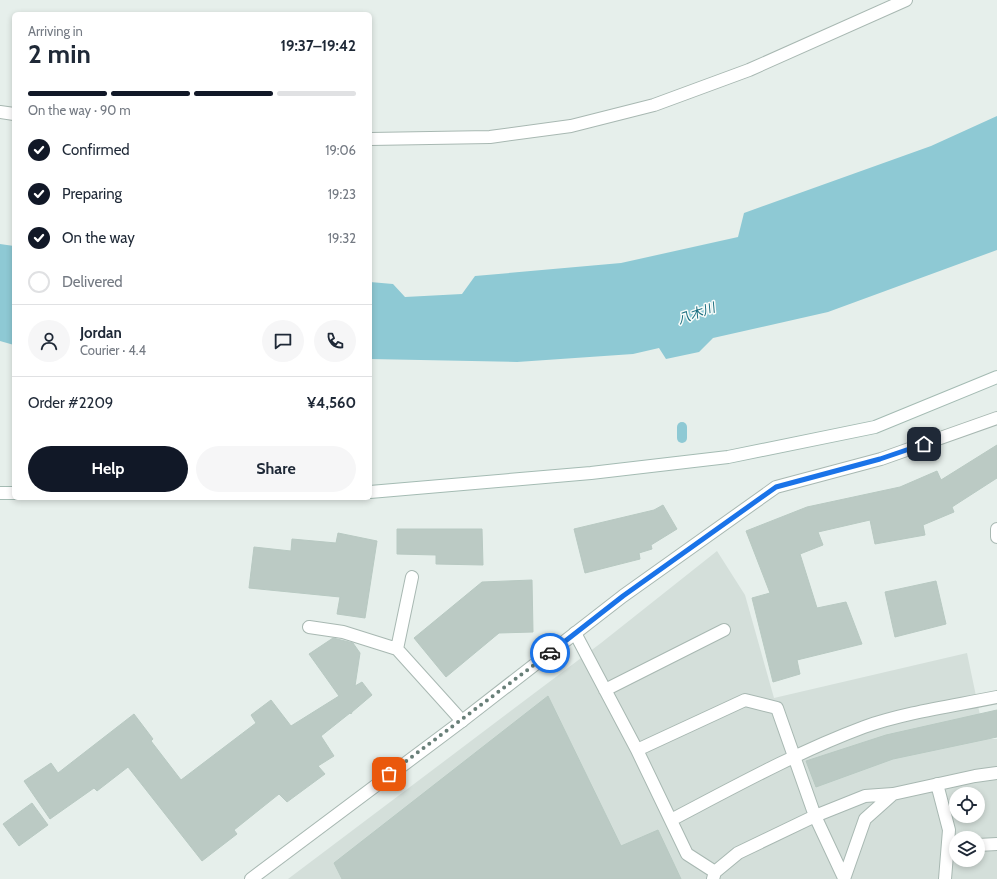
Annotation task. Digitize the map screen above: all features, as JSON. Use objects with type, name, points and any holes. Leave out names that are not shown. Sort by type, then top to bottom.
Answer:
[{"type":"street","points":[[372,139],[490,137],[578,124],[654,105],[749,70],[906,0]]},
{"type":"street","points":[[0,112],[12,114]]},
{"type":"street","points":[[372,492],[583,474],[728,457],[875,427],[997,377]]},
{"type":"street","points":[[251,879],[462,721],[623,596],[776,487],[880,459],[997,418]]},
{"type":"street","points":[[0,493],[12,493]]},
{"type":"street","points":[[997,529],[997,537]]},
{"type":"street","points":[[397,649],[412,577]]},
{"type":"street","points":[[309,627],[343,632],[397,649],[462,721]]},
{"type":"street","points":[[605,690],[724,630]]},
{"type":"street","points":[[575,633],[637,750],[687,854],[714,876],[738,853],[815,816],[865,796],[893,794],[975,776],[997,773]]},
{"type":"street","points":[[671,820],[794,756],[865,727],[917,713],[997,697]]},
{"type":"street","points":[[637,750],[744,700],[777,708],[815,816],[844,878]]},
{"type":"street","points":[[937,784],[949,831]]},
{"type":"street","points":[[844,878],[864,819],[893,794]]},
{"type":"street","points":[[985,845],[997,844]]},
{"type":"street","points":[[945,879],[949,861]]},
{"type":"shaded area","points":[[717,551],[745,595],[774,698],[967,653],[985,739],[997,739],[997,879],[288,879],[601,643]]},
{"type":"water","name":"八木川","points":[[997,116],[997,250],[828,312],[713,338],[699,352],[666,359],[659,348],[633,354],[517,362],[372,359],[372,282],[393,284],[405,297],[462,294],[475,276],[621,263],[738,237],[744,213],[931,146]]},
{"type":"water","points":[[0,244],[12,246],[12,344],[0,341]]},
{"type":"building","points":[[997,445],[997,478],[952,507],[954,512],[923,525],[925,535],[875,544],[870,520],[818,532],[823,545],[800,554],[817,608],[846,602],[862,644],[797,660],[800,674],[773,682],[752,598],[770,593],[746,531],[807,507],[900,487],[937,471],[941,480]]},
{"type":"building","points":[[663,505],[677,529],[651,545],[652,549],[639,553],[640,559],[585,573],[574,529],[654,510]]},
{"type":"building","points":[[397,529],[482,529],[483,565],[436,564],[436,555],[397,554]]},
{"type":"building","points":[[338,533],[377,541],[365,618],[337,614],[340,597],[249,588],[254,547],[291,551],[292,539],[336,543]]},
{"type":"building","points":[[532,580],[533,632],[499,633],[446,677],[414,638],[482,582]]},
{"type":"building","points":[[936,581],[946,624],[895,637],[885,592]]},
{"type":"building","points":[[333,638],[353,643],[360,653],[355,686],[362,682],[372,695],[351,714],[350,713],[321,736],[334,756],[318,766],[325,774],[287,802],[279,794],[234,830],[237,834],[202,861],[128,767],[97,791],[94,788],[50,819],[24,781],[51,763],[58,773],[134,714],[153,739],[151,741],[181,780],[256,723],[251,715],[271,700],[291,726],[339,696],[309,654]]},
{"type":"building","points":[[548,696],[621,846],[658,830],[681,879],[342,879],[334,863]]},
{"type":"building","points":[[997,710],[997,737],[893,759],[816,787],[806,761],[886,735]]},
{"type":"building","points":[[32,803],[48,825],[19,846],[3,824]]},
{"type":"waterway","points":[[682,427],[682,438]]},
{"type":"way so far","points":[[389,774],[462,721],[550,653]]},
{"type":"route","points":[[550,653],[623,596],[776,487],[880,459],[924,444]]}]
